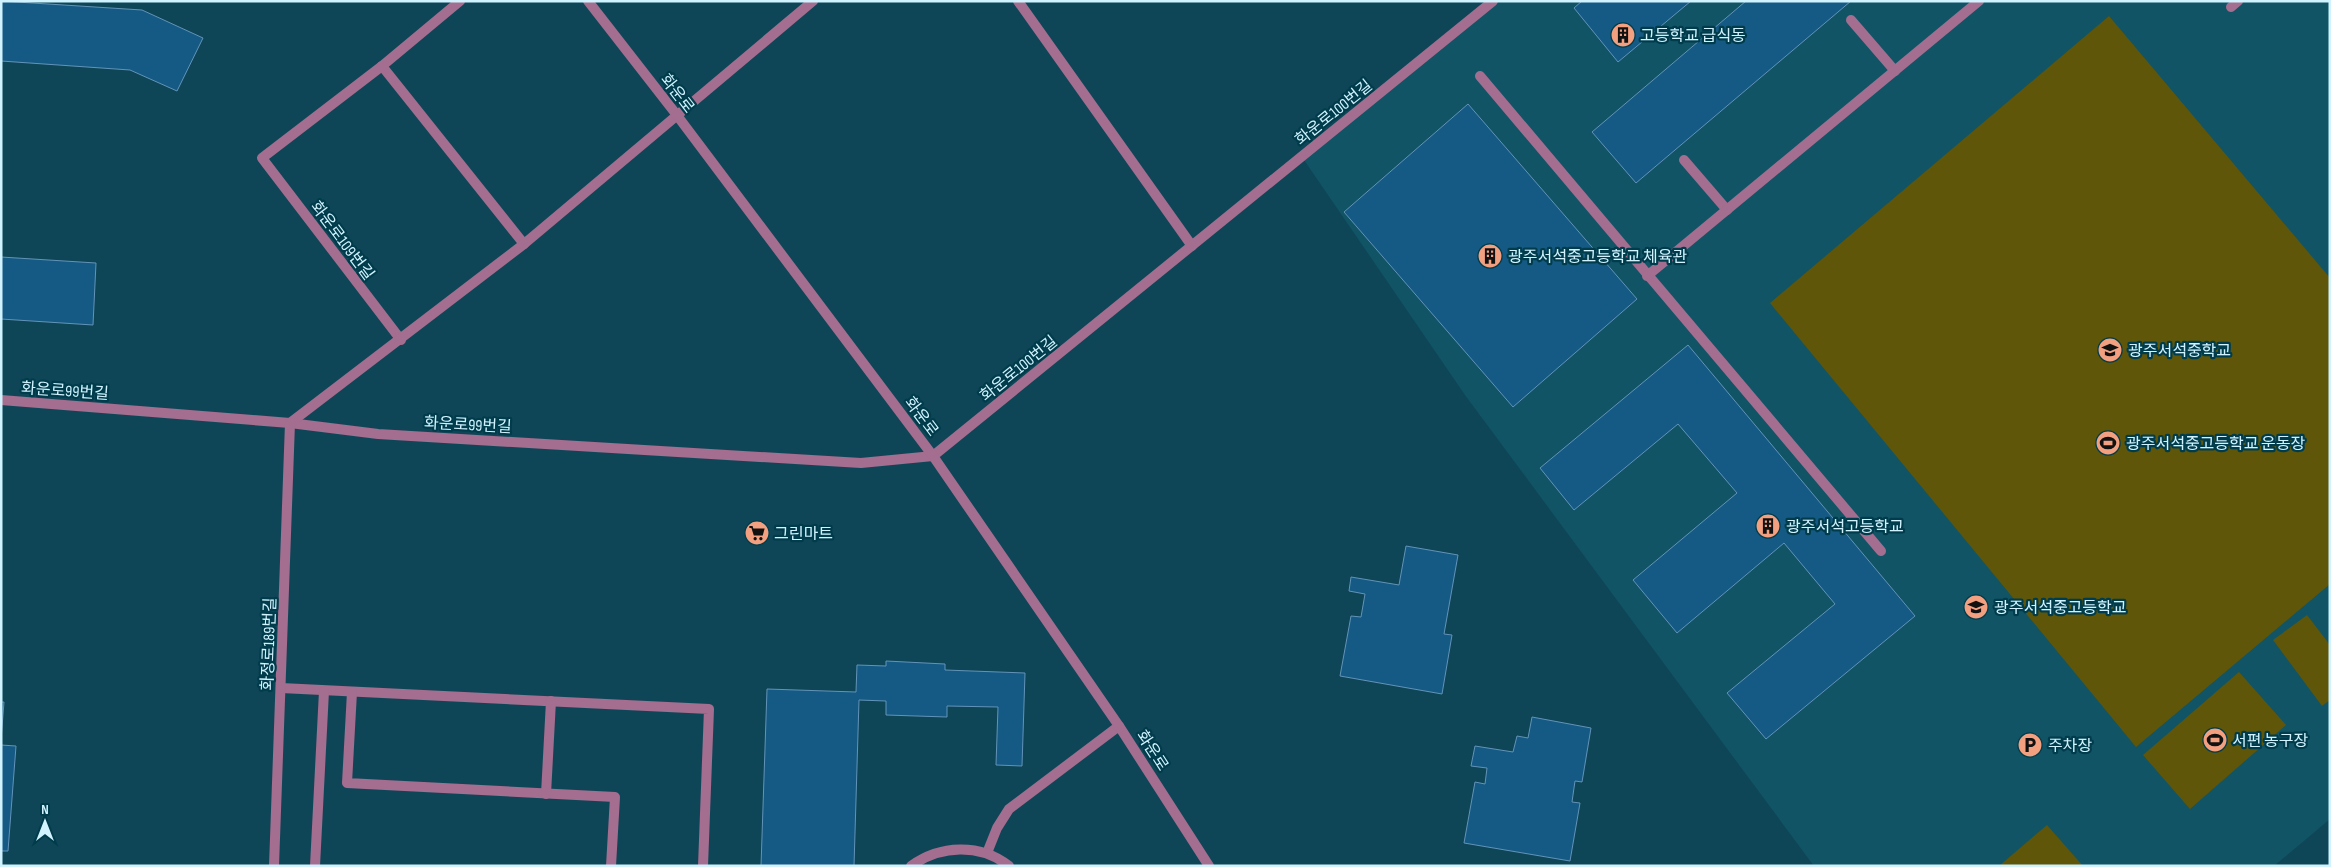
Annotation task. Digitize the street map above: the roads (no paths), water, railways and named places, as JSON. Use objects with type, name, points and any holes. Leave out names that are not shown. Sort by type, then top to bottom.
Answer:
[{"type":"street","points":[[460,1],[382,66],[524,244]]},
{"type":"street","name":"화운로","points":[[588,1],[676,114],[933,456],[1119,726],[1209,866]]},
{"type":"street","points":[[290,422],[524,244],[676,114],[813,1]]},
{"type":"street","points":[[1018,1],[1192,246]]},
{"type":"street","name":"화운로100번길","points":[[933,456],[1493,1]]},
{"type":"street","points":[[1647,276],[1979,1]]},
{"type":"street","points":[[1851,20],[1895,71]]},
{"type":"street","name":"화운로109번길","points":[[382,66],[262,158],[400,340]]},
{"type":"street","points":[[1480,76],[1882,552]]},
{"type":"street","points":[[1684,160],[1727,210]]},
{"type":"street","name":"화운로99번길","points":[[1,400],[290,422],[378,434],[851,462],[933,456]]},
{"type":"street","name":"화정로189번길","points":[[274,866],[290,422]]},
{"type":"street","points":[[281,688],[710,709],[703,866]]},
{"type":"street","points":[[315,866],[324,690]]},
{"type":"street","points":[[352,692],[347,784],[615,797],[611,866]]},
{"type":"street","points":[[546,794],[551,701]]},
{"type":"street","points":[[988,853],[997,828],[1009,809],[1119,726]]},
{"type":"street","points":[[912,866],[936,852],[962,848],[988,853],[1009,866]]},
{"type":"place","name":"고등학교 급식동","points":[[1623,35]]},
{"type":"place","name":"광주서석중고등학교 체육관","points":[[1490,256]]},
{"type":"place","name":"광주서석중학교","points":[[2110,350]]},
{"type":"place","name":"광주서석중고등학교 운동장","points":[[2108,443]]},
{"type":"place","name":"광주서석고등학교","points":[[1768,526]]},
{"type":"place","name":"그린마트","points":[[757,533]]},
{"type":"place","name":"광주서석중고등학교","points":[[1976,607]]},
{"type":"place","name":"서편 농구장","points":[[2215,740]]},
{"type":"place","name":"주차장","points":[[2030,745]]}]
